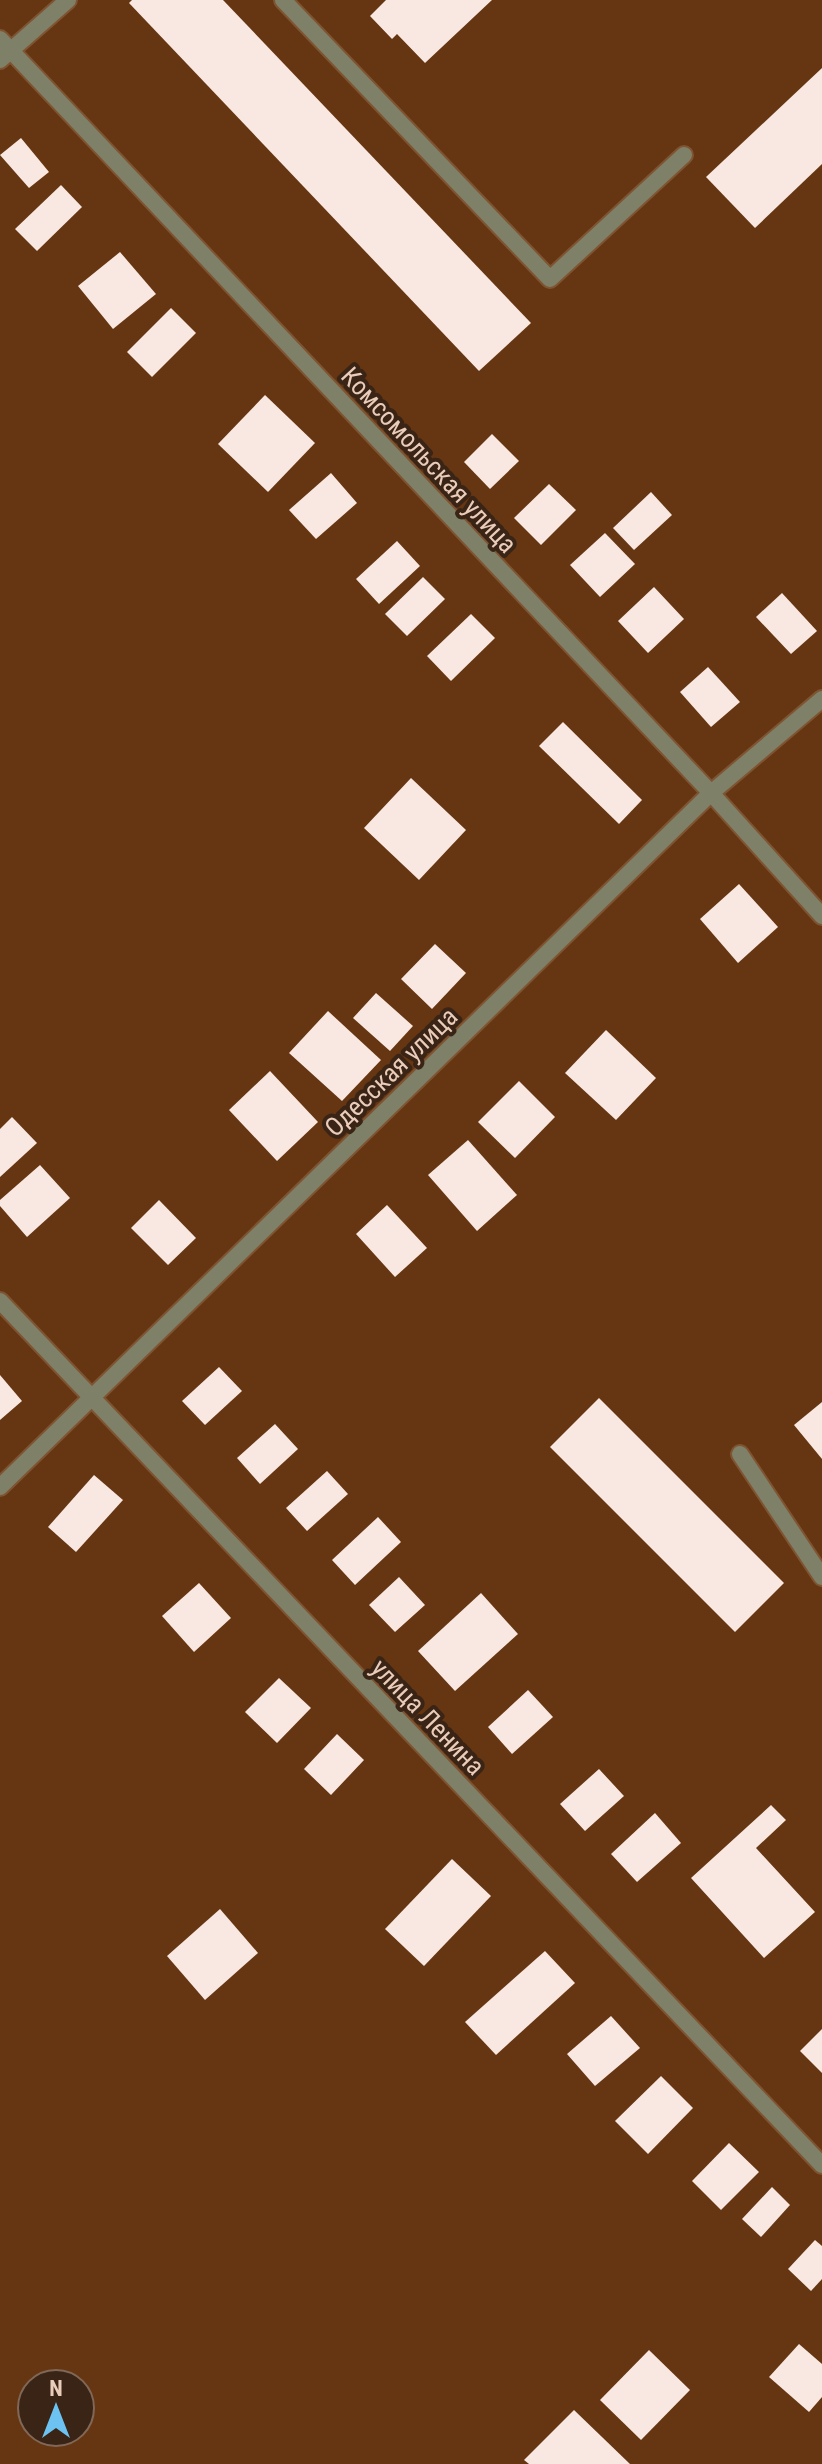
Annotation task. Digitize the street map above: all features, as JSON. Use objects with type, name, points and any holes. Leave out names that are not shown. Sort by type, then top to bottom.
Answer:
[{"type":"street","points":[[3,50],[68,0]]},
{"type":"street","points":[[283,0],[550,279],[684,155]]},
{"type":"street","name":"Комсомольская улица","points":[[3,50],[711,793],[822,916]]},
{"type":"street","name":"Одесская улица","points":[[0,1487],[711,793],[822,699]]},
{"type":"street","name":"улица Ленина","points":[[0,1301],[822,2165]]},
{"type":"street","points":[[740,1454],[822,1577]]},
{"type":"building","points":[[132,0],[223,0],[531,323],[479,371],[129,3]]},
{"type":"building","points":[[386,0],[492,0],[425,63],[397,34],[392,39],[370,16]]},
{"type":"building","points":[[822,68],[822,164],[755,228],[706,177]]},
{"type":"building","points":[[21,138],[49,172],[29,188],[0,155]]},
{"type":"building","points":[[61,185],[82,207],[37,251],[15,229]]},
{"type":"building","points":[[120,252],[156,294],[113,329],[78,286]]},
{"type":"building","points":[[171,308],[196,333],[152,377],[127,352]]},
{"type":"building","points":[[265,395],[315,443],[268,492],[218,444]]},
{"type":"building","points":[[492,434],[519,461],[490,489],[464,462]]},
{"type":"building","points":[[331,473],[357,503],[316,539],[289,510]]},
{"type":"building","points":[[549,484],[576,510],[541,545],[514,518]]},
{"type":"building","points":[[651,492],[672,515],[634,550],[613,528]]},
{"type":"building","points":[[605,533],[635,564],[600,597],[570,565]]},
{"type":"building","points":[[397,541],[420,566],[379,604],[356,579]]},
{"type":"building","points":[[423,577],[445,599],[407,636],[385,614]]},
{"type":"building","points":[[654,587],[684,619],[648,653],[618,621]]},
{"type":"building","points":[[782,593],[817,631],[791,654],[756,617]]},
{"type":"building","points":[[471,614],[495,638],[451,681],[427,656]]},
{"type":"building","points":[[708,667],[740,702],[711,727],[680,692]]},
{"type":"building","points":[[563,722],[642,800],[619,824],[539,746]]},
{"type":"building","points":[[411,778],[466,830],[419,880],[364,828]]},
{"type":"building","points":[[739,884],[778,927],[738,963],[700,919]]},
{"type":"building","points":[[435,944],[466,973],[432,1009],[401,979]]},
{"type":"building","points":[[376,993],[413,1026],[390,1051],[353,1018]]},
{"type":"building","points":[[328,1011],[381,1060],[342,1101],[289,1053]]},
{"type":"building","points":[[606,1030],[656,1078],[616,1120],[565,1073]]},
{"type":"building","points":[[270,1071],[318,1122],[277,1161],[229,1110]]},
{"type":"building","points":[[519,1081],[555,1117],[515,1158],[478,1122]]},
{"type":"building","points":[[12,1117],[37,1143],[0,1177],[0,1129]]},
{"type":"building","points":[[468,1140],[517,1195],[477,1231],[428,1175]]},
{"type":"building","points":[[40,1165],[70,1198],[27,1237],[0,1206],[0,1200]]},
{"type":"building","points":[[159,1200],[196,1238],[168,1265],[131,1228]]},
{"type":"building","points":[[387,1205],[427,1248],[395,1277],[356,1234]]},
{"type":"building","points":[[219,1367],[242,1391],[205,1425],[182,1401]]},
{"type":"building","points":[[0,1375],[22,1401],[0,1420]]},
{"type":"building","points":[[599,1398],[784,1583],[735,1632],[550,1447]]},
{"type":"building","points":[[822,1402],[822,1459],[794,1425]]},
{"type":"building","points":[[275,1424],[298,1449],[260,1484],[237,1458]]},
{"type":"building","points":[[327,1471],[348,1494],[307,1531],[286,1508]]},
{"type":"building","points":[[94,1475],[123,1500],[76,1552],[48,1527]]},
{"type":"building","points":[[378,1517],[401,1542],[355,1585],[332,1560]]},
{"type":"building","points":[[399,1577],[425,1605],[395,1632],[369,1605]]},
{"type":"building","points":[[199,1583],[231,1618],[194,1652],[162,1616]]},
{"type":"building","points":[[481,1593],[518,1634],[455,1691],[418,1651]]},
{"type":"building","points":[[279,1678],[311,1708],[277,1743],[245,1712]]},
{"type":"building","points":[[528,1690],[553,1717],[512,1754],[488,1727]]},
{"type":"building","points":[[337,1734],[364,1760],[331,1795],[304,1769]]},
{"type":"building","points":[[599,1769],[624,1796],[585,1831],[560,1804]]},
{"type":"building","points":[[771,1805],[786,1820],[756,1848],[815,1912],[764,1958],[691,1878]]},
{"type":"building","points":[[655,1813],[681,1843],[637,1882],[611,1854]]},
{"type":"building","points":[[452,1859],[491,1896],[424,1966],[385,1929]]},
{"type":"building","points":[[220,1909],[258,1953],[205,2000],[167,1956]]},
{"type":"building","points":[[545,1951],[575,1983],[496,2055],[465,2022]]},
{"type":"building","points":[[611,2016],[640,2048],[595,2086],[567,2054]]},
{"type":"building","points":[[822,2029],[822,2073],[800,2051]]},
{"type":"building","points":[[661,2076],[693,2108],[648,2154],[615,2121]]},
{"type":"building","points":[[729,2143],[759,2172],[721,2210],[692,2181]]},
{"type":"building","points":[[772,2187],[790,2205],[761,2237],[742,2219]]},
{"type":"building","points":[[815,2240],[822,2246],[822,2279],[811,2291],[788,2269]]},
{"type":"building","points":[[799,2344],[822,2364],[822,2397],[809,2412],[769,2377]]},
{"type":"building","points":[[649,2350],[690,2390],[641,2440],[600,2400]]},
{"type":"building","points":[[574,2410],[630,2464],[529,2464],[524,2460]]}]
